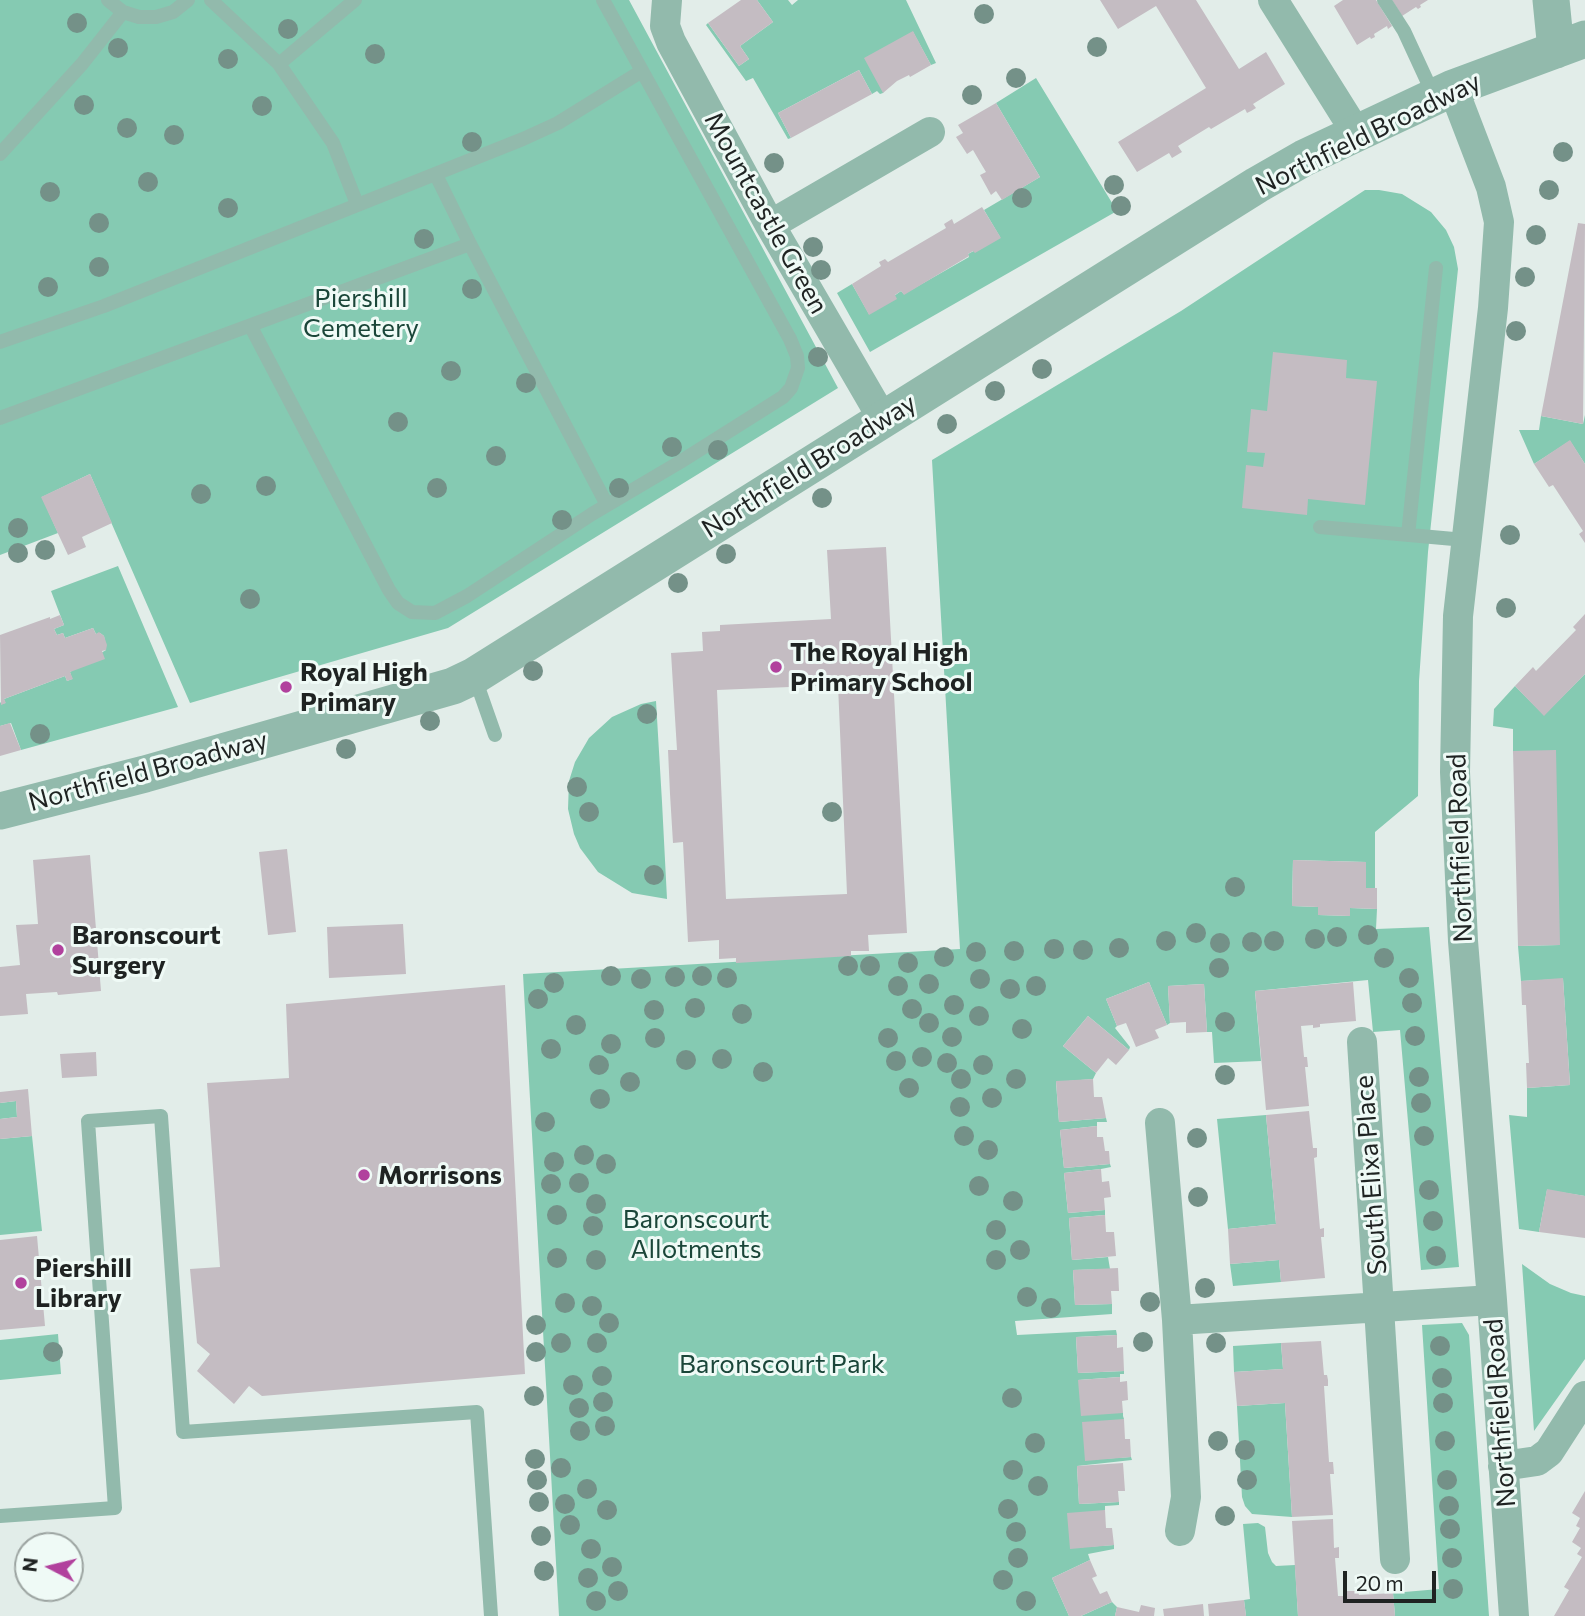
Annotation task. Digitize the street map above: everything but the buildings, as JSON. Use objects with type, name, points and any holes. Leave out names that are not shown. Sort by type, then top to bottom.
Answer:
[{"type":"street","name":"Mountcastle Green","points":[[667,0],[665,26],[671,42],[770,225],[884,421]]},
{"type":"street","points":[[1273,0],[1357,134]]},
{"type":"street","points":[[1552,0],[1570,44]]},
{"type":"street","name":"Northfield Broadway","points":[[0,811],[145,774],[453,685],[474,676],[1257,185],[1304,158],[1444,93],[1570,44]]},
{"type":"street","name":"Northfield Road","points":[[1444,93],[1491,187],[1499,222],[1493,308],[1458,616],[1455,772],[1459,880],[1514,1616]]},
{"type":"street","points":[[770,225],[930,132]]},
{"type":"street","name":"South Elixa Place","points":[[1363,1042],[1395,1559]]},
{"type":"street","points":[[1160,1123],[1177,1320],[1186,1497],[1180,1531]]},
{"type":"street","name":"South Elixa Place","points":[[1177,1320],[1492,1300]]},
{"type":"street","points":[[1503,1466],[1537,1461],[1549,1452],[1585,1396]]},
{"type":"lane","points":[[107,0],[123,12],[139,17],[156,17],[173,12],[188,0]]},
{"type":"lane","points":[[211,0],[279,64],[333,142],[357,204]]},
{"type":"lane","points":[[279,64],[355,0]]},
{"type":"lane","points":[[251,327],[390,590],[398,603],[412,612],[435,613],[467,597],[607,505],[783,397],[795,380],[798,368],[797,356],[790,339],[603,0]]},
{"type":"lane","points":[[1384,0],[1444,93]]},
{"type":"lane","points":[[0,154],[82,64],[123,12]]},
{"type":"lane","points":[[0,342],[104,306],[436,175],[558,123],[642,71]]},
{"type":"lane","points":[[436,175],[607,505]]},
{"type":"lane","points":[[0,418],[470,244]]},
{"type":"lane","points":[[1408,535],[1436,268]]},
{"type":"lane","points":[[1320,527],[1465,540]]},
{"type":"lane","points":[[474,676],[495,735]]},
{"type":"lane","points":[[0,1516],[115,1508],[88,1121],[161,1116],[183,1432],[477,1412],[491,1616]]},
{"type":"green space","name":"Piershill Cemetery","points":[[0,0],[629,0],[838,388],[448,628],[190,703],[90,474],[42,497],[58,533],[0,555]]},
{"type":"green space","points":[[757,0],[788,0],[792,5],[798,0],[906,0],[936,63],[931,65],[913,32],[883,93],[877,91],[872,94],[859,70],[778,113],[791,138],[788,139],[753,78],[746,81],[706,25],[708,23],[739,66],[749,59],[740,46],[773,22]]},
{"type":"green space","points":[[1036,78],[1117,211],[870,352],[837,293],[852,284],[869,314],[901,291],[904,294],[1000,237],[984,210],[1040,177],[996,103]]},
{"type":"green space","points":[[1365,190],[1402,194],[1431,212],[1446,230],[1454,247],[1458,269],[1428,552],[1419,681],[1418,796],[1375,832],[1375,888],[1366,888],[1366,862],[1293,860],[1292,906],[1318,907],[1319,915],[1350,916],[1350,908],[1377,909],[1376,929],[1429,927],[1459,1267],[1421,1270],[1400,1030],[1373,1032],[1368,980],[1255,991],[1261,1061],[1214,1063],[1212,1032],[1207,1032],[1204,984],[1168,986],[1170,1023],[1167,1025],[1149,982],[1106,999],[1117,1026],[1115,1028],[1130,1047],[1129,1050],[1088,1016],[1063,1046],[1096,1073],[1093,1079],[1056,1082],[1059,1122],[1106,1118],[1107,1122],[1097,1122],[1097,1126],[1060,1130],[1064,1168],[1110,1164],[1111,1167],[1064,1173],[1068,1213],[1105,1210],[1105,1215],[1069,1218],[1072,1260],[1108,1257],[1110,1269],[1073,1270],[1075,1305],[1112,1304],[1112,1314],[1015,1321],[1017,1335],[1116,1330],[1117,1335],[1076,1337],[1078,1373],[1124,1371],[1120,1377],[1078,1380],[1123,1413],[1124,1419],[1085,1460],[1131,1457],[1132,1460],[1077,1466],[1079,1504],[1119,1502],[1119,1505],[1105,1506],[1105,1510],[1070,1548],[1114,1545],[1114,1549],[1088,1554],[1090,1560],[1052,1578],[1069,1616],[559,1616],[523,974],[960,949],[932,460],[1181,311]]},
{"type":"green space","points":[[1585,415],[1585,464],[1570,441],[1534,464],[1519,430],[1539,430],[1541,416],[1583,424]]},
{"type":"green space","points":[[118,566],[178,707],[21,750],[11,723],[0,726],[0,702],[5,703],[4,699],[65,676],[67,681],[72,679],[70,672],[106,650],[104,636],[96,634],[93,628],[65,638],[63,633],[57,635],[54,629],[64,625],[51,591]]},
{"type":"green space","points":[[1585,674],[1585,1196],[1547,1190],[1539,1232],[1519,1229],[1509,1115],[1527,1117],[1527,1088],[1570,1085],[1563,979],[1521,981],[1518,946],[1559,945],[1513,751],[1513,729],[1493,726],[1494,709],[1515,686],[1544,715]]},
{"type":"green space","points":[[656,701],[667,899],[632,893],[598,872],[580,848],[568,809],[569,781],[575,762],[589,738],[612,717],[641,704]]},
{"type":"green space","points":[[16,1101],[17,1117],[0,1119],[0,1103]]},
{"type":"green space","points":[[1266,1115],[1276,1224],[1228,1229],[1217,1119]]},
{"type":"green space","points":[[32,1136],[42,1231],[0,1235],[0,1139]]},
{"type":"green space","points":[[1279,1260],[1281,1282],[1233,1286],[1230,1264]]},
{"type":"green space","points":[[1522,1264],[1550,1284],[1585,1296],[1585,1359],[1534,1431]]},
{"type":"green space","points":[[1462,1323],[1469,1335],[1489,1616],[1395,1616],[1393,1593],[1439,1589],[1422,1325]]},
{"type":"green space","points":[[58,1334],[61,1374],[0,1380],[0,1340]]},
{"type":"green space","points":[[1281,1343],[1283,1369],[1234,1372],[1233,1346]]},
{"type":"green space","points":[[1285,1403],[1292,1517],[1252,1514],[1242,1497],[1237,1406]]},
{"type":"green space","points":[[1258,1523],[1265,1527],[1268,1553],[1272,1562],[1276,1566],[1295,1565],[1298,1616],[1246,1616],[1244,1600],[1250,1599],[1243,1524]]},
{"type":"green space","points":[[1112,1602],[1117,1607],[1115,1616],[1081,1616]]},
{"type":"place","name":"The Royal High Primary School","points":[[776,667]]},
{"type":"place","name":"Royal High Primary","points":[[286,687]]},
{"type":"place","name":"Baronscourt Surgery","points":[[58,950]]},
{"type":"place","name":"Morrisons","points":[[364,1175]]},
{"type":"place","name":"Piershill Library","points":[[21,1283]]},
{"type":"park label","name":"Baronscourt Allotments","points":[[696,1234]]},
{"type":"park label","name":"Baronscourt Park","points":[[782,1364]]}]
